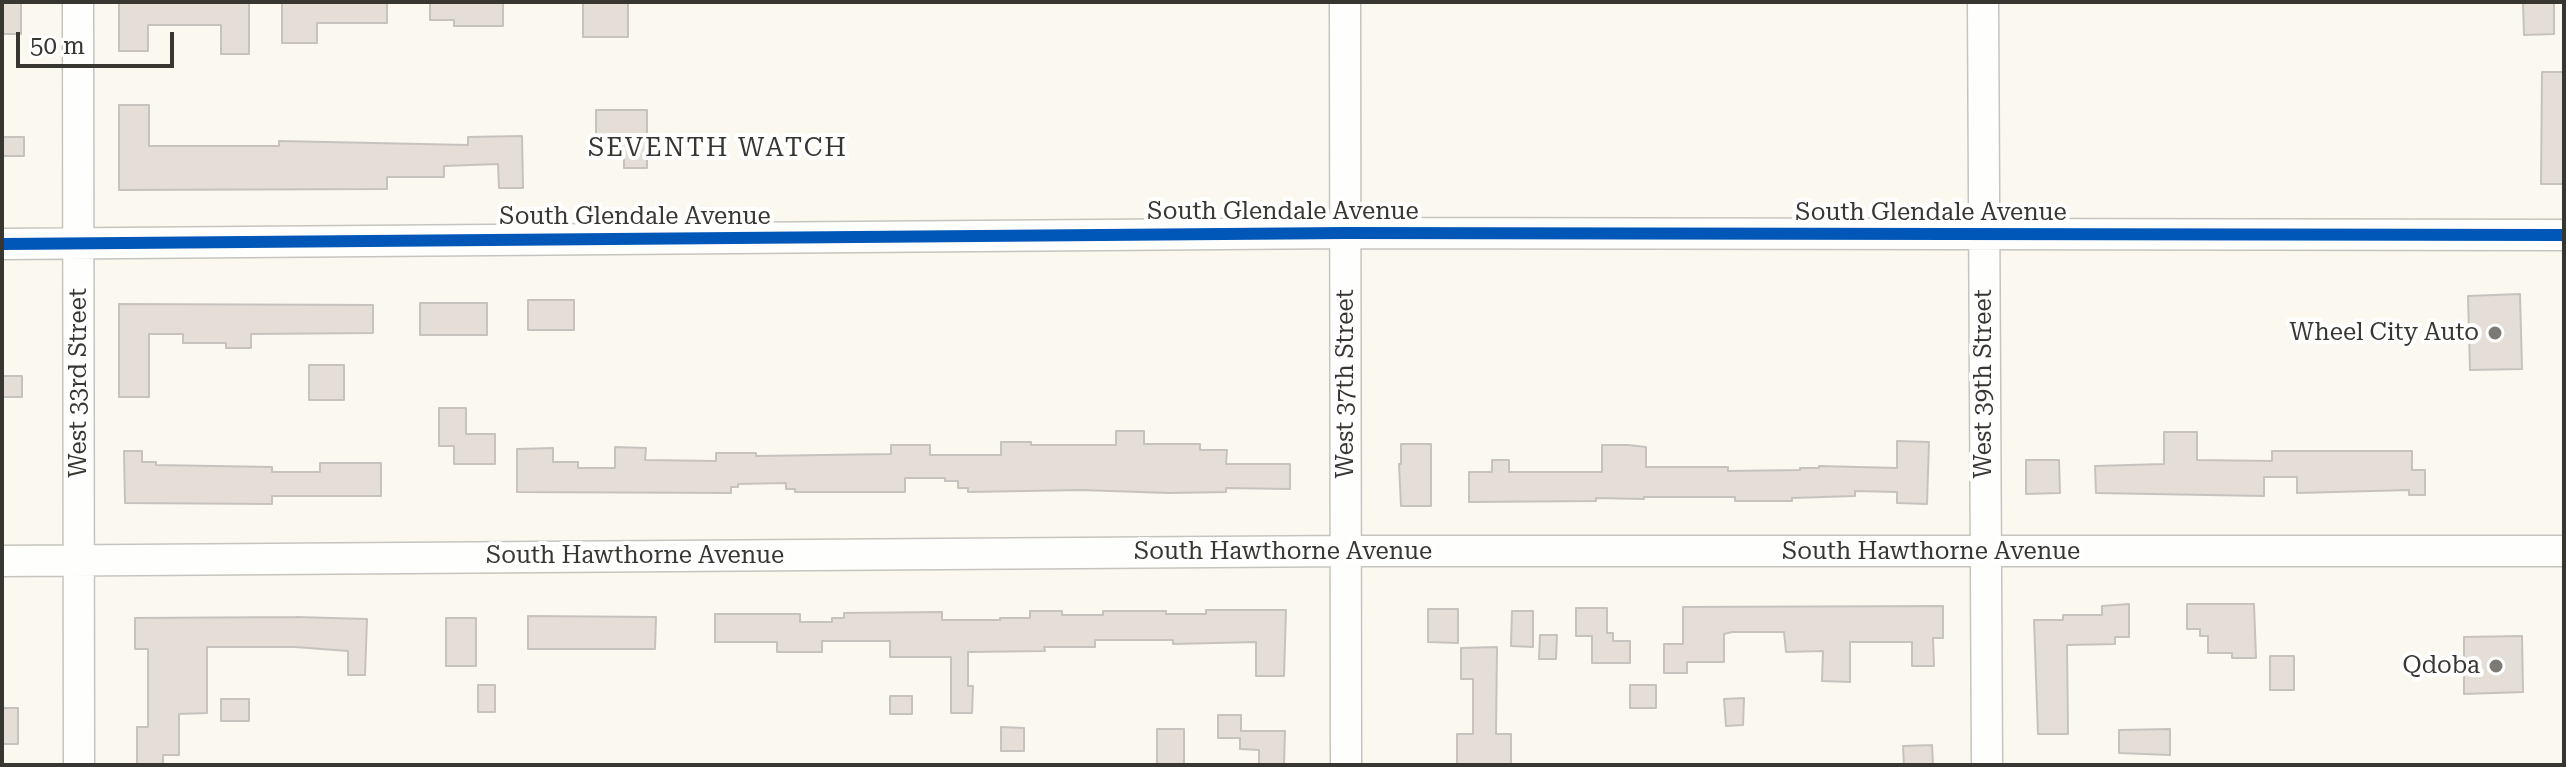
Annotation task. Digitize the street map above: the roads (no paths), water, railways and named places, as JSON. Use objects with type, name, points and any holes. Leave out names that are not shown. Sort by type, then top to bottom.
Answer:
[{"type":"street","name":"West 33rd Street","points":[[78,2],[79,765]]},
{"type":"street","name":"West 37th Street","points":[[1345,2],[1346,765]]},
{"type":"street","name":"West 39th Street","points":[[1983,2],[1987,765]]},
{"type":"street","name":"South Glendale Avenue","points":[[2,244],[1345,233],[2564,235]]},
{"type":"street","name":"South Hawthorne Avenue","points":[[2,561],[1347,551],[2564,551]]},
{"type":"place","name":"Wheel City Auto","points":[[2495,333]]},
{"type":"place","name":"Qdoba","points":[[2496,666]]},
{"type":"district","name":"SEVENTH WATCH","points":[[718,148]]}]
